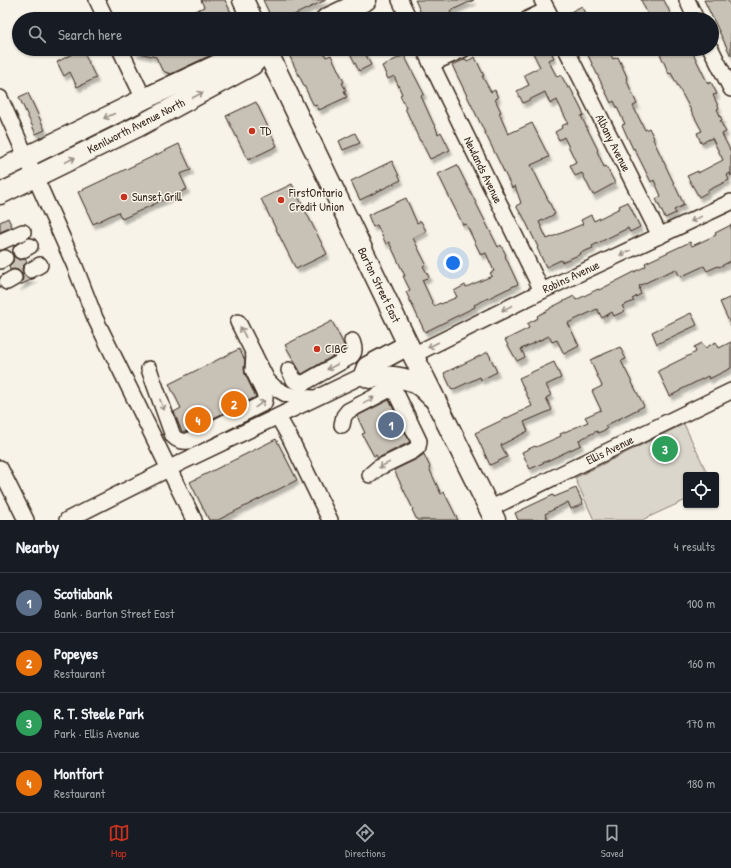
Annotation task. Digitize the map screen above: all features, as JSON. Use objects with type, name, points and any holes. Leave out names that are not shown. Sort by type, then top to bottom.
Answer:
[{"type":"main road","points":[[243,0],[249,12]]},
{"type":"main road","points":[[341,12],[366,0]]},
{"type":"main road","name":"Kenilworth Avenue North","points":[[0,170],[144,99],[236,56]]},
{"type":"main road","name":"Kenilworth Avenue North","points":[[0,194],[139,126],[252,65],[260,56]]},
{"type":"main road","name":"Barton Street East","points":[[269,56],[410,350],[492,514]]},
{"type":"main road","points":[[410,350],[368,367],[364,375],[370,378],[380,376],[406,378],[420,385],[434,398]]},
{"type":"street","points":[[97,0],[103,12]]},
{"type":"street","points":[[400,0],[406,12]]},
{"type":"street","points":[[686,0],[692,12]]},
{"type":"street","points":[[123,56],[144,99]]},
{"type":"street","name":"Newlands Avenue","points":[[427,56],[542,291]]},
{"type":"street","points":[[431,64],[449,56]]},
{"type":"street","name":"Albany Avenue","points":[[570,56],[660,236]]},
{"type":"street","points":[[716,56],[727,72],[731,89]]},
{"type":"street","points":[[0,98],[74,264],[95,318],[194,520]]},
{"type":"street","name":"Robins Avenue","points":[[410,350],[542,291],[731,202]]},
{"type":"street","points":[[0,242],[23,232]]},
{"type":"street","points":[[238,322],[267,380],[275,388],[286,394],[297,397],[317,398]]},
{"type":"street","points":[[289,370],[294,380],[302,384],[350,358],[354,350],[352,341]]},
{"type":"street","points":[[148,369],[173,436],[184,442],[264,403],[265,395],[253,370],[254,354]]},
{"type":"street","points":[[67,520],[364,375]]},
{"type":"street","points":[[342,425],[344,416],[348,411],[390,389],[396,393],[419,441],[418,447],[413,451],[378,468],[370,475]]},
{"type":"street","name":"Ellis Avenue","points":[[492,514],[731,391]]},
{"type":"street","points":[[278,417],[289,436],[330,520]]},
{"type":"street","points":[[0,468],[26,520]]},
{"type":"shaded area","points":[[684,424],[707,472],[683,472],[683,501],[642,520],[594,520],[575,478]]},
{"type":"building","points":[[201,0],[225,0],[231,12],[193,12],[204,7]]},
{"type":"building","points":[[263,0],[326,0],[300,12],[269,12]]},
{"type":"building","points":[[415,0],[474,0],[450,12],[421,12]]},
{"type":"building","points":[[641,0],[664,0],[670,12],[647,12]]},
{"type":"building","points":[[704,0],[728,0],[731,7],[731,56],[719,31],[719,12],[710,12]]},
{"type":"building","points":[[582,6],[585,12],[571,12]]},
{"type":"building","points":[[69,56],[85,56],[96,78],[77,87],[70,72],[64,76],[57,62]]},
{"type":"building","points":[[152,56],[209,56],[171,74],[165,72],[161,68],[156,57]]},
{"type":"building","points":[[331,56],[344,82],[342,83],[346,90],[344,91],[347,97],[319,110],[317,105],[314,106],[290,57]]},
{"type":"building","points":[[352,56],[366,56],[371,65],[359,71]]},
{"type":"building","points":[[405,56],[424,94],[421,96],[438,134],[441,132],[450,150],[430,159],[405,108],[400,95],[402,94],[394,76],[388,79],[382,66]]},
{"type":"building","points":[[534,56],[553,56],[554,58],[548,60],[557,77],[561,75],[568,88],[570,87],[584,115],[581,116],[598,150],[597,151],[604,167],[606,166],[615,183],[593,195],[582,173],[575,176],[570,165],[576,162],[564,137],[559,140],[555,132],[562,128],[561,126],[568,123],[557,100],[550,104],[545,92],[523,103],[517,91],[529,85],[524,75],[540,67]]},
{"type":"building","points":[[588,56],[612,56],[613,59],[618,57],[637,104],[633,106],[645,130],[649,128],[684,205],[674,210],[676,213],[665,218],[656,199],[661,196],[654,180],[651,182],[634,148],[633,149],[622,125],[625,124],[614,101],[611,103]]},
{"type":"building","points":[[661,56],[694,56],[708,84],[711,82],[717,94],[713,95],[719,108],[717,109],[722,120],[720,121],[726,132],[722,134],[731,152],[731,176],[730,173],[727,175],[729,180],[707,191],[708,192],[699,197],[687,176],[698,171],[698,173],[723,160],[712,138],[701,143],[697,133],[702,131],[671,73],[669,74]]},
{"type":"building","points":[[475,57],[484,76],[482,76],[491,92],[495,90],[498,98],[495,99],[501,112],[499,113],[508,134],[532,123],[549,157],[531,165],[555,214],[539,222],[547,239],[583,224],[581,220],[591,215],[594,221],[620,208],[619,206],[628,202],[640,227],[630,232],[628,228],[592,246],[593,248],[580,253],[581,254],[562,262],[561,260],[546,267],[522,214],[516,206],[521,203],[515,186],[512,188],[452,65]]},
{"type":"building","points":[[28,93],[45,130],[36,134],[19,97]]},
{"type":"building","name":"TD","points":[[256,102],[277,146],[248,160],[226,116]]},
{"type":"building","points":[[355,133],[360,143],[343,150],[339,141]]},
{"type":"building","points":[[179,144],[191,170],[180,174],[187,189],[122,219],[118,212],[93,224],[78,192]]},
{"type":"building","points":[[392,161],[401,180],[360,200],[351,181]]},
{"type":"building","points":[[457,165],[498,247],[501,245],[518,284],[474,305],[475,307],[425,332],[406,292],[410,290],[389,242],[386,244],[377,225],[373,227],[368,215],[406,198],[417,223],[421,221],[426,231],[413,238],[426,264],[423,266],[429,277],[422,280],[434,306],[457,297],[454,291],[465,285],[466,287],[492,276],[490,273],[494,271],[486,253],[481,255],[466,224],[463,225],[438,174]]},
{"type":"building","points":[[292,184],[327,254],[296,269],[261,199]]},
{"type":"building","points":[[8,218],[12,227],[0,232],[0,222]]},
{"type":"building","points":[[731,225],[731,261],[707,271],[704,266],[680,277],[676,269],[639,286],[641,294],[632,299],[634,301],[622,306],[625,311],[614,316],[612,312],[602,318],[597,309],[568,323],[579,346],[564,354],[557,340],[552,342],[549,336],[521,349],[525,357],[517,361],[505,340],[529,328],[527,324],[538,318],[537,316],[550,308],[574,296],[576,300],[599,290],[646,266],[645,263],[690,242],[692,246],[716,235],[715,233]]},
{"type":"building","points":[[13,256],[20,260],[25,259],[27,262],[22,269],[23,274],[30,279],[35,278],[18,286],[22,282],[23,278],[22,274],[18,270],[10,270],[9,266],[13,262]]},
{"type":"building","points":[[731,297],[731,326],[720,302]]},
{"type":"building","points":[[691,313],[697,325],[657,344],[652,332]]},
{"type":"building","name":"CIBC","points":[[332,321],[345,349],[302,374],[285,345]]},
{"type":"building","points":[[716,342],[719,348],[731,342],[731,368],[709,379],[708,376],[670,396],[658,371],[696,352],[694,347],[702,343],[705,348]]},
{"type":"building","points":[[620,347],[626,359],[621,361],[644,406],[605,426],[607,429],[598,433],[597,431],[579,440],[581,445],[530,469],[522,452],[561,436],[560,434],[588,422],[585,417],[601,410],[592,391],[602,386],[590,360]]},
{"type":"building","points":[[239,349],[245,360],[245,374],[256,397],[185,432],[182,432],[174,412],[181,408],[169,384]]},
{"type":"building","points":[[488,352],[497,372],[481,380],[480,377],[452,390],[444,373]]},
{"type":"building","points":[[554,362],[561,378],[546,385],[551,395],[546,398],[552,410],[524,422],[528,431],[501,445],[507,457],[490,465],[475,433],[532,406],[519,378]]},
{"type":"building","points":[[389,400],[410,442],[378,458],[376,455],[374,456],[362,434],[365,433],[357,416]]},
{"type":"building","points":[[276,439],[297,480],[218,520],[209,520],[190,482]]},
{"type":"building","points":[[424,454],[441,494],[444,492],[458,520],[417,520],[394,470]]},
{"type":"building","points":[[576,488],[583,504],[571,509],[568,502],[545,514],[548,520],[518,520],[515,513],[553,495],[554,497]]},
{"type":"place","name":"TD","points":[[252,131]]},
{"type":"place","name":"Sunset Grill","points":[[124,197]]},
{"type":"place","name":"FirstOntario Credit Union","points":[[281,200]]},
{"type":"place","name":"CIBC","points":[[317,349]]},
{"type":"place","name":"Popeyes","points":[[234,404]]},
{"type":"place","name":"Montfort","points":[[198,420]]},
{"type":"place","name":"Scotiabank","points":[[391,425]]},
{"type":"place","name":"R. T. Steele Park","points":[[665,449]]}]
